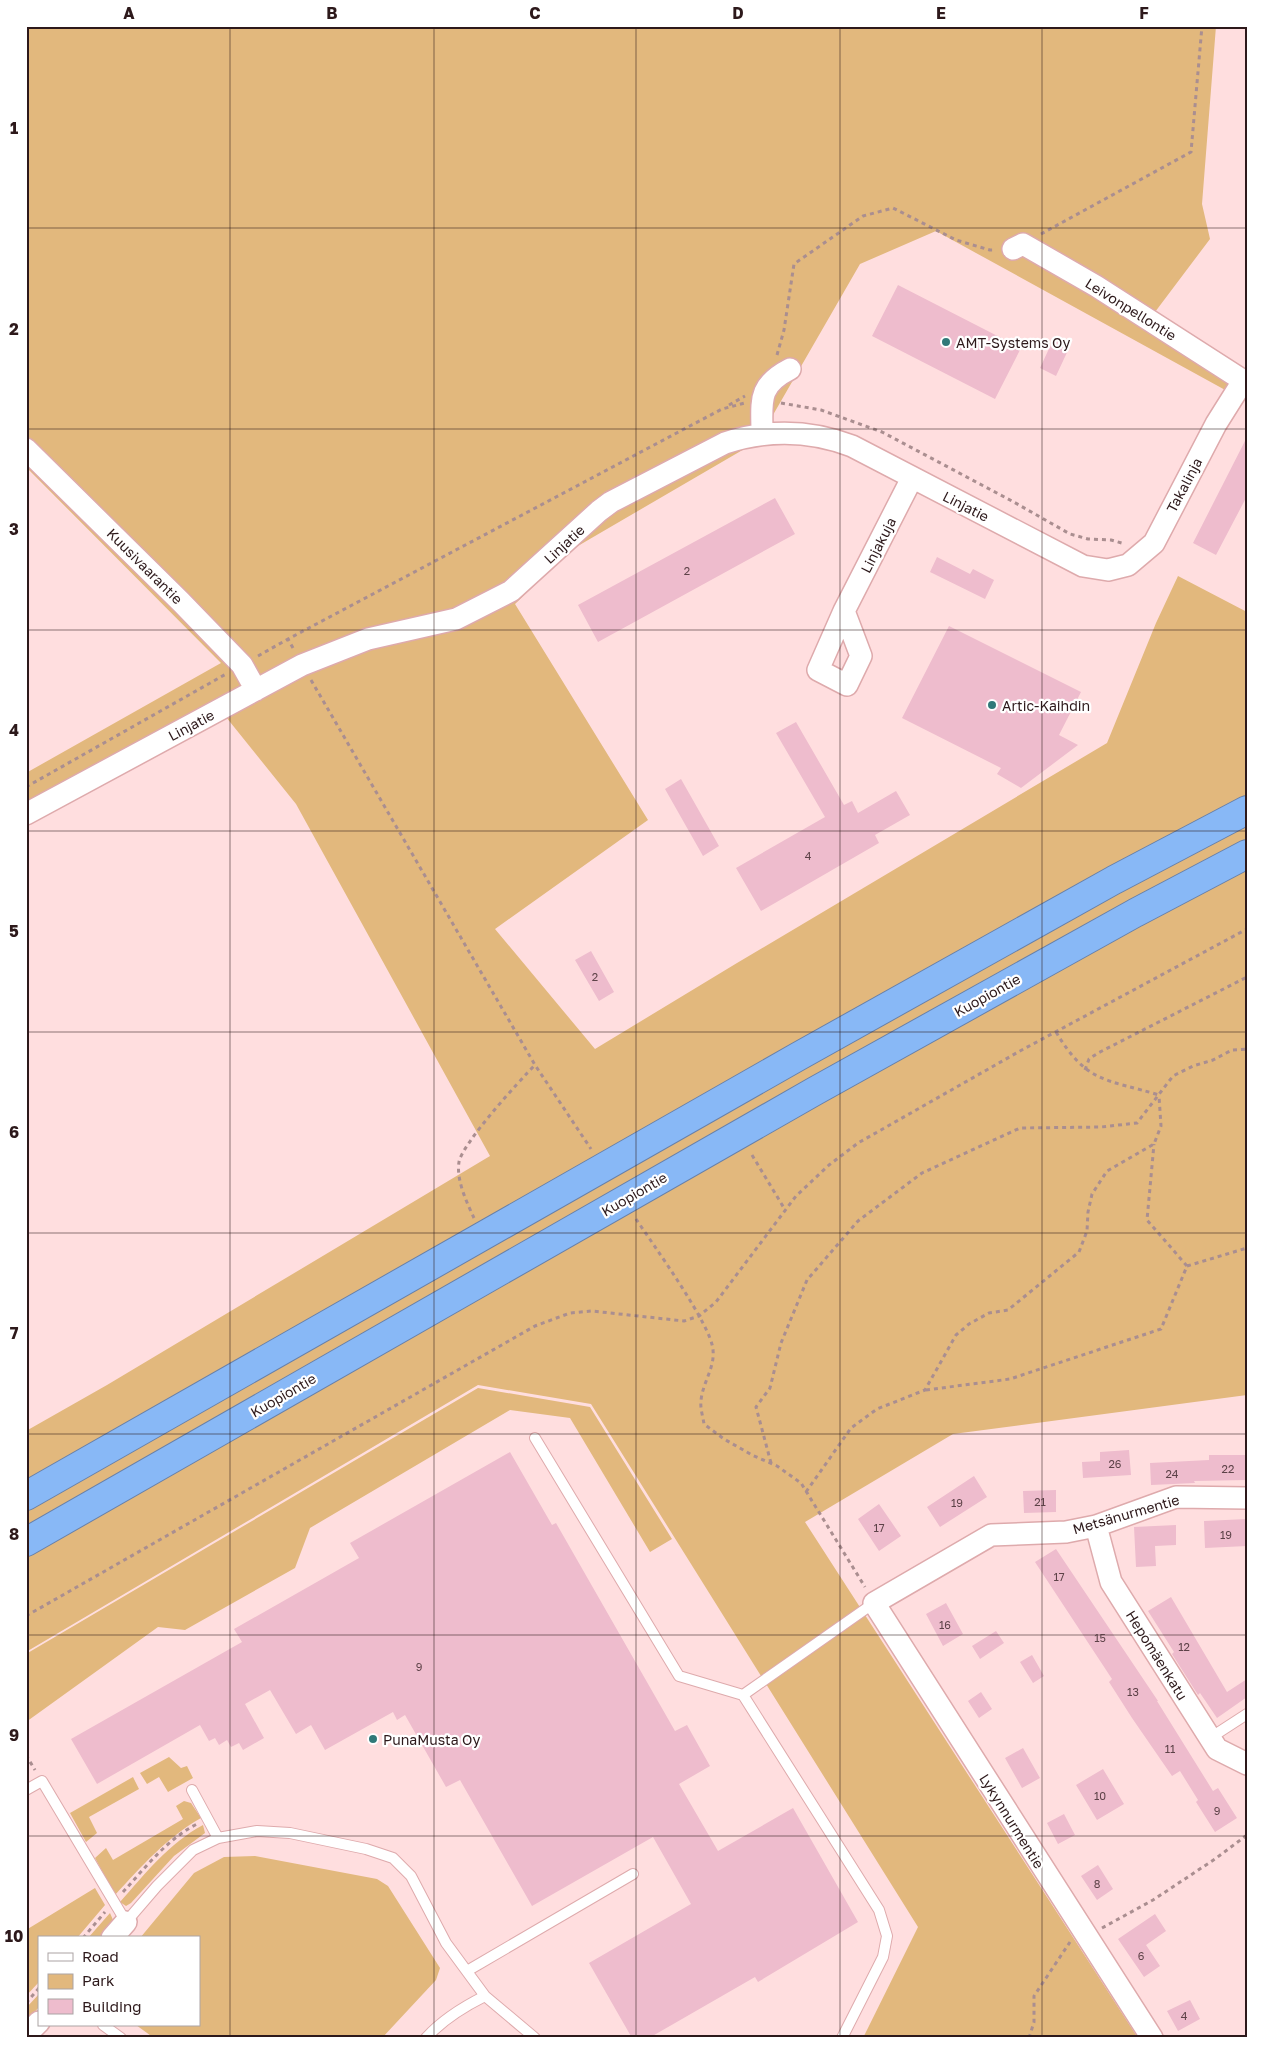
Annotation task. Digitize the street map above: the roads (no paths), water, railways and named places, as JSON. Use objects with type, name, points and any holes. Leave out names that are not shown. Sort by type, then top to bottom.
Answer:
[{"type":"highway","points":[[26,1496],[884,1008],[1114,880],[1247,810]]},
{"type":"highway","name":"Kuopiontie","points":[[26,1542],[815,1091],[1135,913],[1247,854]]},
{"type":"street","name":"Leivonpellontie","points":[[1018,247],[1096,286],[1245,382]]},
{"type":"street","points":[[762,434],[762,401],[770,381],[790,369]]},
{"type":"street","name":"Takalinja","points":[[1108,570],[1128,565],[1154,543],[1216,424],[1245,382]]},
{"type":"street","name":"Linjatie","points":[[26,814],[302,665],[368,639],[456,619],[512,591],[599,510],[725,443],[762,434],[802,433],[835,440],[852,446],[1083,566],[1108,570]]},
{"type":"street","name":"Kuusivaarantie","points":[[26,449],[242,665],[256,690]]},
{"type":"street","name":"Linjakuja","points":[[844,611],[912,478]]},
{"type":"street","name":"Metsänurmentie","points":[[874,1603],[991,1535],[1066,1532],[1096,1526],[1115,1517],[1176,1497],[1247,1498]]},
{"type":"street","name":"Hepomäenkatu","points":[[1096,1526],[1111,1582],[1217,1749],[1247,1764]]},
{"type":"street","name":"Lykynnurmentie","points":[[874,1603],[1083,1933],[1152,2038]]},
{"type":"street","points":[[26,2035],[38,2023]]},
{"type":"lane","points":[[535,1438],[679,1676],[743,1695],[879,1910],[887,1936],[883,1957],[842,2038]]},
{"type":"lane","points":[[743,1695],[874,1603]]},
{"type":"lane","points":[[1210,1738],[1247,1714]]},
{"type":"lane","points":[[26,1790],[42,1781],[114,1902],[119,1930]]},
{"type":"lane","points":[[192,1790],[218,1838]]},
{"type":"lane","points":[[119,1930],[157,1886],[193,1850],[218,1838],[258,1831],[290,1833],[366,1849],[393,1858],[411,1876],[446,1943],[485,1996],[535,2038]]},
{"type":"lane","points":[[467,1971],[633,1874]]},
{"type":"lane","points":[[426,2038],[437,2026],[462,2008],[485,1996]]},
{"type":"lane","points":[[104,2026],[121,2038]]},
{"type":"place","name":"AMT-Systems Oy","points":[[946,342]]},
{"type":"place","name":"Artic-Kaihdin","points":[[992,705]]},
{"type":"place","name":"PunaMusta Oy","points":[[373,1739]]}]
